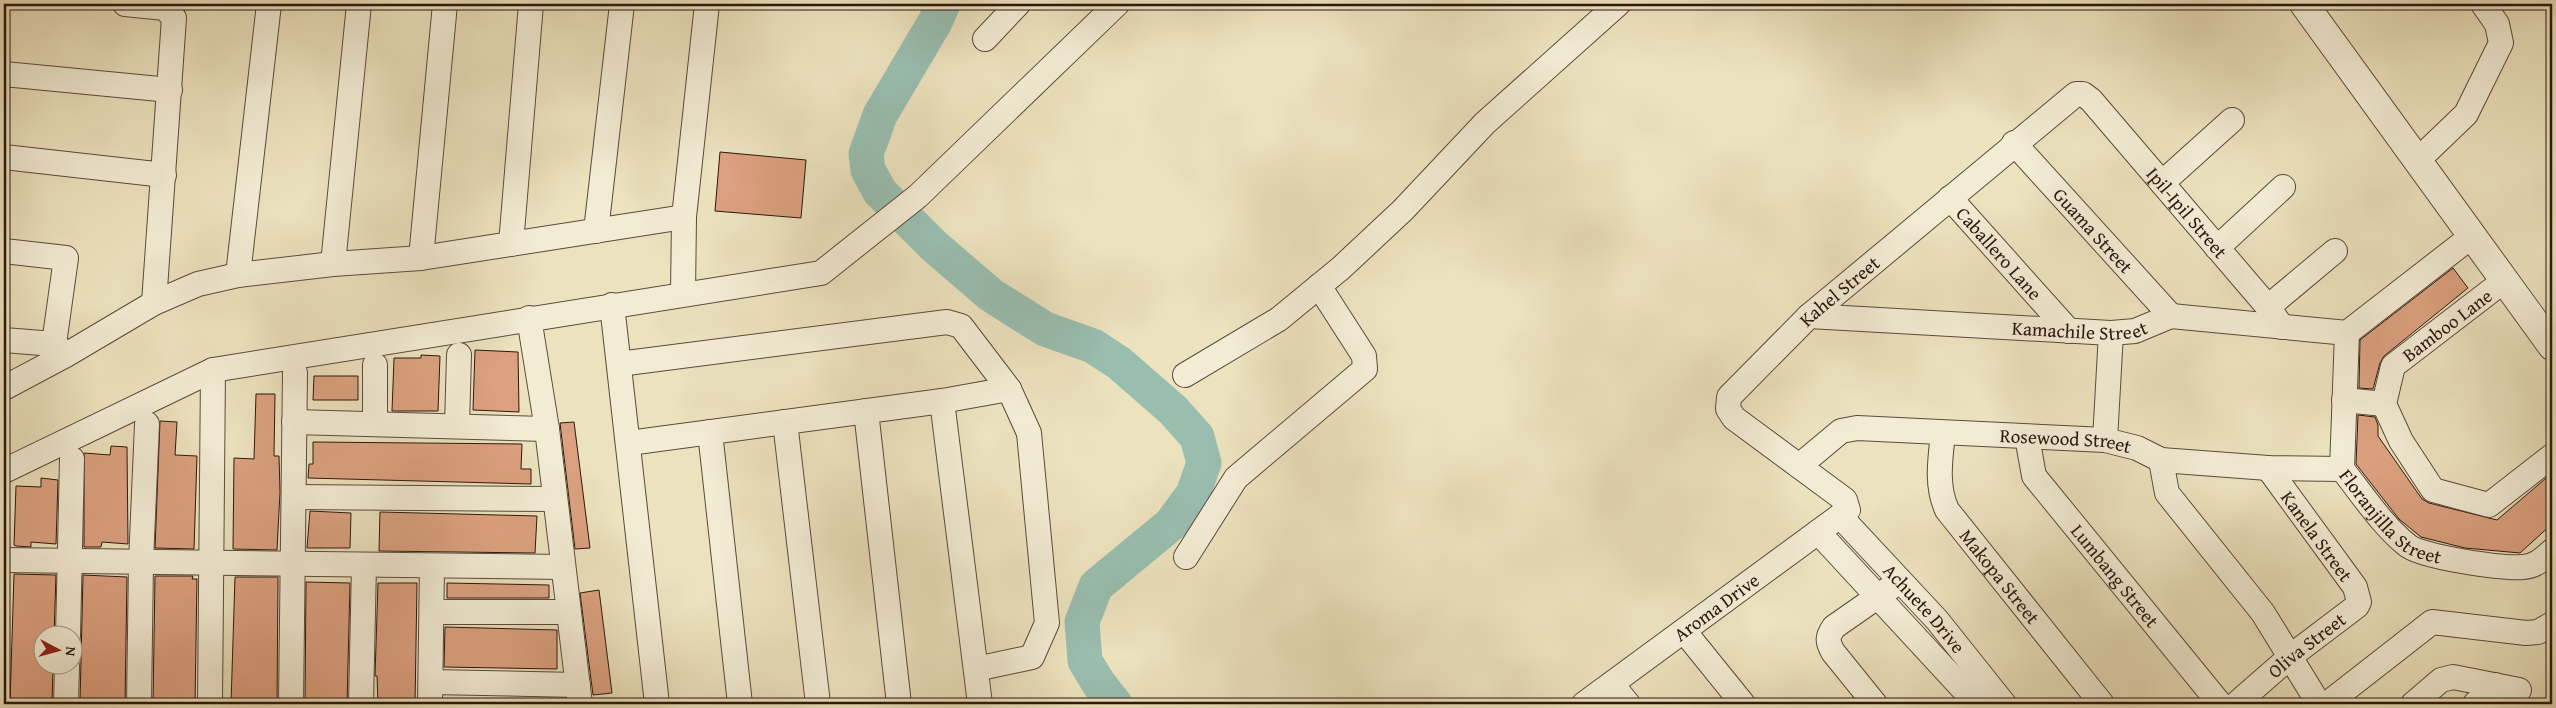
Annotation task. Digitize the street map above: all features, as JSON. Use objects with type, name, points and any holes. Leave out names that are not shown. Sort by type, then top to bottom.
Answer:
[{"type":"street","points":[[125,4],[165,8],[174,18],[154,303]]},
{"type":"street","points":[[238,275],[269,4]]},
{"type":"street","points":[[333,264],[359,4]]},
{"type":"street","points":[[421,258],[445,4]]},
{"type":"street","points":[[511,244],[531,4]]},
{"type":"street","points":[[596,231],[622,4]]},
{"type":"street","points":[[683,293],[684,217],[707,4]]},
{"type":"street","points":[[985,39],[1018,4]]},
{"type":"street","points":[[4,471],[213,370],[683,293],[821,273],[918,196],[1117,4]]},
{"type":"street","points":[[1185,375],[1279,319],[1319,286],[1403,210],[1485,124],[1618,4]]},
{"type":"street","points":[[2304,4],[2552,346]]},
{"type":"street","points":[[2418,160],[2466,114],[2501,43],[2497,24],[2483,4]]},
{"type":"street","points":[[4,74],[170,90]]},
{"type":"street","name":"Kahel Street","points":[[1844,513],[1845,500],[1734,418],[1728,403],[1736,388],[1809,316],[2014,143],[2076,94],[2083,94],[2091,100]]},
{"type":"street","name":"Ipil-Ipil Street","points":[[2091,100],[2268,307],[2282,327]]},
{"type":"street","points":[[2162,183],[2232,120]]},
{"type":"street","name":"Guama Street","points":[[2014,143],[2171,316]]},
{"type":"street","points":[[4,157],[164,175]]},
{"type":"street","points":[[2217,248],[2283,187]]},
{"type":"street","name":"Caballero Lane","points":[[1950,198],[2069,331]]},
{"type":"street","points":[[4,388],[60,350],[154,303],[198,284],[238,275],[333,264],[421,258],[684,217]]},
{"type":"street","points":[[2347,333],[2472,236]]},
{"type":"street","points":[[4,251],[66,258],[60,350]]},
{"type":"street","points":[[2268,307],[2335,251]]},
{"type":"street","name":"Bamboo Lane","points":[[2384,404],[2394,366],[2505,280]]},
{"type":"street","points":[[1186,557],[1236,478],[1366,369],[1364,356],[1319,286]]},
{"type":"street","points":[[612,305],[657,704]]},
{"type":"street","name":"Kamachile Street","points":[[1809,316],[2111,333],[2135,331],[2171,316],[2347,333]]},
{"type":"street","points":[[432,566],[430,693],[579,695],[547,429],[529,318]]},
{"type":"street","points":[[619,364],[947,322],[961,326],[1009,389],[1029,433],[1047,623],[1032,657],[976,669]]},
{"type":"street","points":[[2105,440],[2111,333]]},
{"type":"street","name":"Floranjilla Street","points":[[2347,333],[2342,469],[2397,537],[2408,547],[2422,553],[2505,567],[2523,567],[2538,564],[2552,551]]},
{"type":"street","points":[[4,340],[60,350]]},
{"type":"street","points":[[456,426],[459,355]]},
{"type":"street","points":[[375,365],[375,424]]},
{"type":"street","points":[[210,704],[213,370]]},
{"type":"street","points":[[291,704],[295,373]]},
{"type":"street","points":[[629,443],[942,401],[1009,389]]},
{"type":"street","points":[[2344,400],[2384,404],[2401,441],[2433,490],[2489,505],[2552,456]]},
{"type":"street","points":[[942,401],[980,704]]},
{"type":"street","points":[[866,411],[899,704]]},
{"type":"street","points":[[294,422],[547,429]]},
{"type":"street","points":[[786,422],[818,704]]},
{"type":"street","points":[[139,704],[141,562],[146,424]]},
{"type":"street","name":"Rosewood Street","points":[[1799,466],[1847,428],[1943,434],[2105,440],[2137,448],[2161,460],[2268,468],[2342,469]]},
{"type":"street","points":[[710,432],[740,704]]},
{"type":"street","name":"Makopa Street","points":[[1943,434],[1940,460],[1940,495],[1947,510],[2102,704]]},
{"type":"street","name":"Lumbang Street","points":[[2027,437],[2034,476],[2220,704]]},
{"type":"street","points":[[68,626],[72,459]]},
{"type":"street","points":[[2161,460],[2166,493],[2263,613],[2319,704]]},
{"type":"street","name":"Kanela Street","points":[[2268,468],[2355,587],[2359,596],[2357,606]]},
{"type":"street","points":[[294,497],[555,499]]},
{"type":"street","name":"Aroma Drive","points":[[1584,704],[1844,513]]},
{"type":"street","name":"Achuete Drive","points":[[1844,513],[1937,620],[2004,704]]},
{"type":"street","name":"Achuete Drive","points":[[1818,532],[1977,704]]},
{"type":"street","points":[[4,560],[563,567]]},
{"type":"street","points":[[361,704],[364,564]]},
{"type":"street","points":[[1875,704],[1833,652],[1828,643],[1828,636],[1834,628],[1901,580]]},
{"type":"street","name":"Oliva Street","points":[[2236,704],[2291,656],[2357,606]]},
{"type":"street","points":[[432,612],[568,612]]},
{"type":"street","points":[[2327,704],[2424,626],[2432,622],[2526,633],[2538,632],[2552,624]]},
{"type":"street","points":[[1684,631],[1743,704]]},
{"type":"street","points":[[66,704],[67,676]]},
{"type":"street","points":[[2413,704],[2441,680],[2447,678],[2519,690]]},
{"type":"street","points":[[1612,684],[1628,704]]},
{"type":"street","points":[[2475,704],[2495,685]]},
{"type":"building","points":[[720,152],[806,160],[801,218],[715,211]]},
{"type":"building","points":[[2453,268],[2468,288],[2384,356],[2380,363],[2373,389],[2359,388],[2360,340]]},
{"type":"building","points":[[475,350],[518,352],[519,412],[473,410]]},
{"type":"building","points":[[421,355],[440,356],[438,411],[392,411],[394,358],[421,358]]},
{"type":"building","points":[[314,376],[358,376],[358,400],[313,400]]},
{"type":"building","points":[[256,394],[275,394],[274,456],[279,456],[280,492],[277,550],[233,549],[234,458],[254,459]]},
{"type":"building","points":[[2358,415],[2375,417],[2378,425],[2378,436],[2422,499],[2429,503],[2497,520],[2552,473],[2552,524],[2520,553],[2465,548],[2421,537],[2399,519],[2356,464]]},
{"type":"building","points":[[160,421],[177,422],[175,455],[197,456],[194,549],[155,548]]},
{"type":"building","points":[[574,422],[590,548],[575,549],[560,423]]},
{"type":"building","points":[[313,442],[522,444],[521,469],[531,469],[531,484],[308,478],[309,464],[313,464]]},
{"type":"building","points":[[111,446],[127,447],[128,544],[102,542],[101,547],[84,547],[84,453],[110,455]]},
{"type":"building","points":[[41,478],[58,480],[56,544],[31,542],[31,547],[16,546],[14,545],[16,486],[41,487]]},
{"type":"building","points":[[310,511],[351,513],[350,548],[307,548]]},
{"type":"building","points":[[380,512],[537,516],[535,553],[379,551]]},
{"type":"building","points":[[14,574],[56,575],[54,626],[32,626],[32,676],[53,676],[52,703],[10,704]]},
{"type":"building","points":[[83,575],[127,577],[125,704],[80,703]]},
{"type":"building","points":[[155,576],[193,576],[192,579],[197,579],[195,704],[153,704]]},
{"type":"building","points":[[235,577],[278,577],[277,704],[231,704]]},
{"type":"building","points":[[306,582],[350,583],[347,704],[305,704]]},
{"type":"building","points":[[378,583],[417,583],[415,704],[378,704],[377,676],[375,676]]},
{"type":"building","points":[[447,583],[549,585],[549,598],[447,598]]},
{"type":"building","points":[[599,590],[612,693],[593,695],[580,593]]},
{"type":"building","points":[[445,627],[557,630],[557,669],[444,667]]},
{"type":"waterway","points":[[943,4],[935,22],[880,115],[866,154],[868,170],[880,192],[934,246],[991,295],[1045,329],[1093,346],[1119,363],[1173,410],[1197,437],[1204,463],[1193,494],[1171,524],[1096,586],[1082,622],[1085,661],[1099,684],[1115,704]]}]
